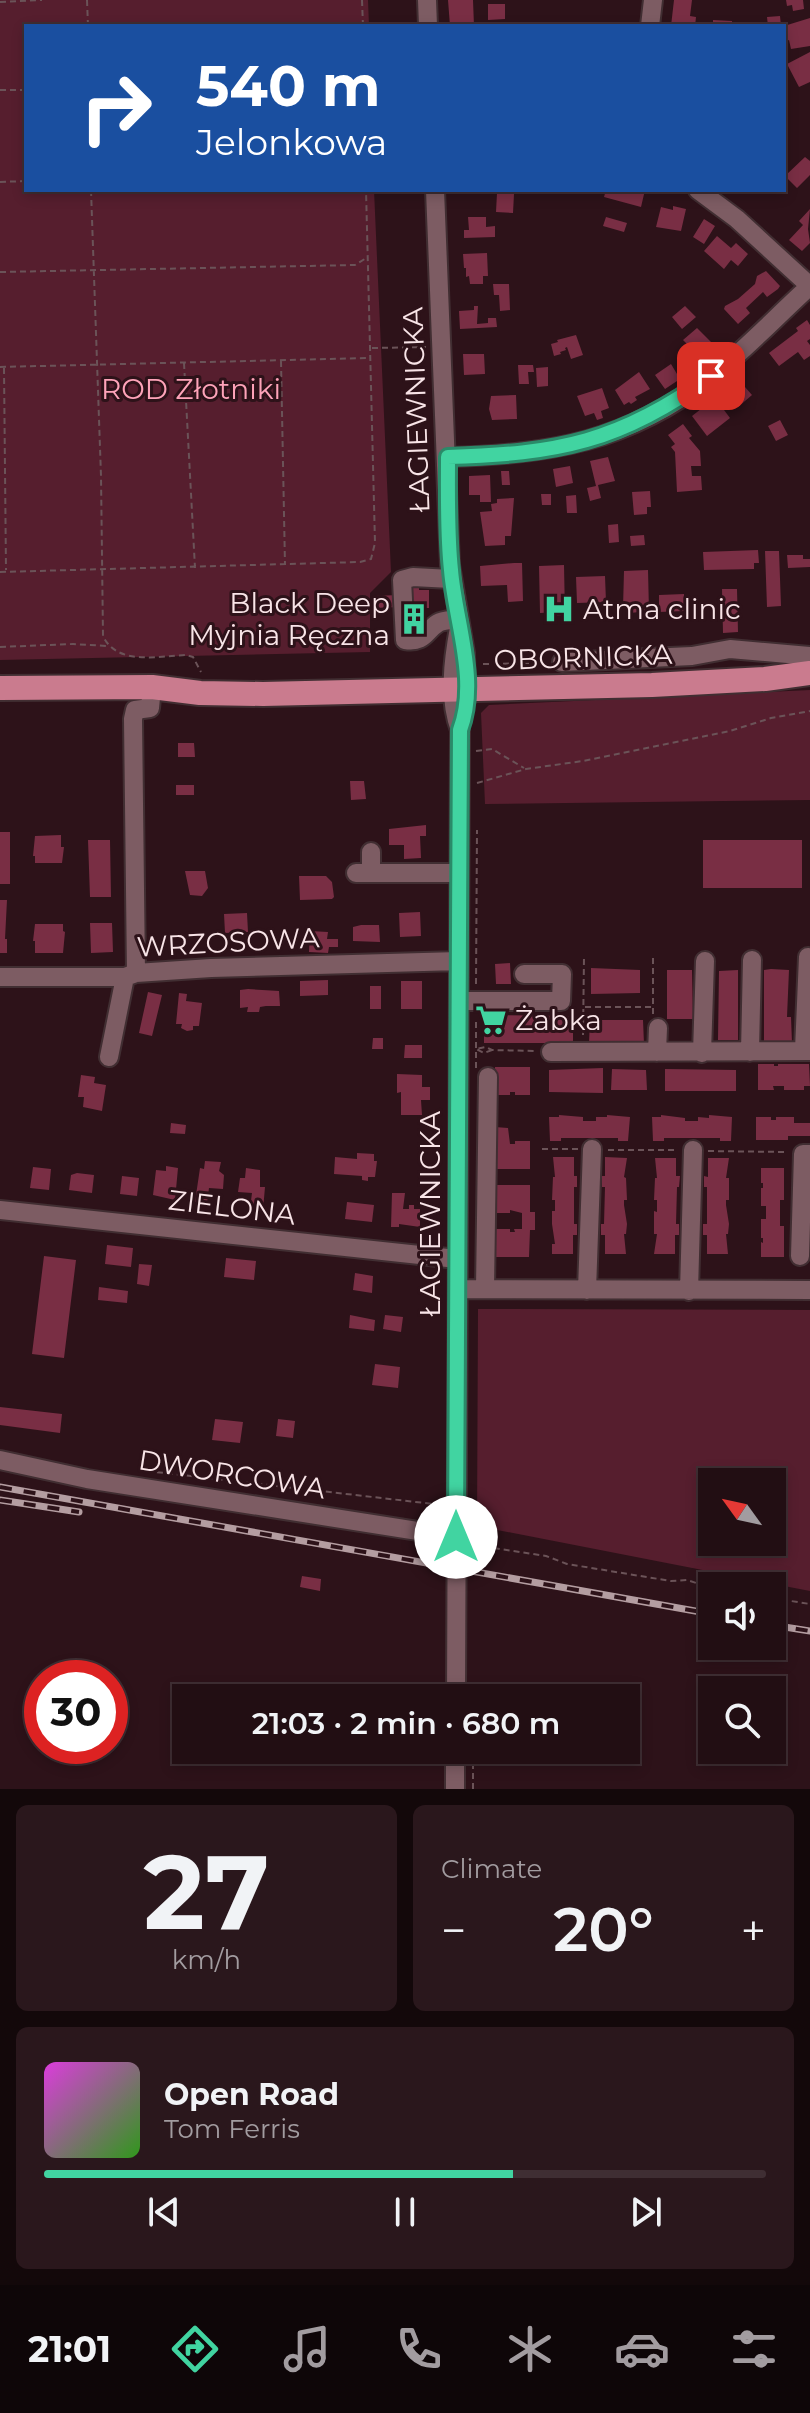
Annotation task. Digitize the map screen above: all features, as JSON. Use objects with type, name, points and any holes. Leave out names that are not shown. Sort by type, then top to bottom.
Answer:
[{"type":"main road","name":"OBORNICKA","points":[[0,688],[158,688],[465,676],[711,683],[810,673]]},
{"type":"main road","name":"OBORNICKA","points":[[158,688],[200,693],[263,694],[465,676]]},
{"type":"street","points":[[427,0],[428,24]]},
{"type":"street","points":[[650,24],[653,0]]},
{"type":"street","name":"ŁAGIEWNICKA","points":[[435,192],[451,579],[465,676],[466,716],[460,730],[459,873],[468,960],[459,1001],[456,1507],[461,1540],[456,1684]]},
{"type":"street","points":[[448,457],[552,450],[638,423],[679,400],[711,376],[810,286],[737,219],[701,192]]},
{"type":"street","points":[[451,579],[413,577],[402,580],[405,640],[413,641],[428,634],[439,622],[458,624]]},
{"type":"street","name":"ŁAGIEWNICKA","points":[[458,624],[465,676]]},
{"type":"street","points":[[562,662],[692,656],[730,649],[810,656]]},
{"type":"street","points":[[109,1057],[130,975],[133,719],[135,710],[150,708],[158,688]]},
{"type":"street","points":[[371,852],[363,873],[459,873]]},
{"type":"street","points":[[551,1052],[807,1051],[808,957]]},
{"type":"street","name":"WRZOSOWA","points":[[0,977],[130,975],[211,968],[468,960]]},
{"type":"street","points":[[750,1052],[752,960]]},
{"type":"street","points":[[702,1053],[705,961]]},
{"type":"street","points":[[459,1001],[561,1001],[562,974],[524,974]]},
{"type":"street","points":[[657,1052],[658,1028]]},
{"type":"street","points":[[485,1289],[488,1077]]},
{"type":"street","points":[[587,1290],[592,1149]]},
{"type":"street","points":[[689,1291],[693,1150]]},
{"type":"street","points":[[800,1256],[806,1154]]},
{"type":"street","name":"ZIELONA","points":[[0,1210],[457,1259]]},
{"type":"street","points":[[458,1289],[810,1290]]},
{"type":"street","name":"DWORCOWA","points":[[0,1460],[87,1479],[461,1540]]},
{"type":"street","points":[[455,1764],[455,1789]]},
{"type":"path","points":[[0,2],[42,0]]},
{"type":"path","points":[[87,0],[88,24]]},
{"type":"path","points":[[362,0],[363,24]]},
{"type":"path","points":[[0,90],[24,90]]},
{"type":"path","points":[[0,182],[24,181]]},
{"type":"path","points":[[91,192],[103,636],[108,646],[120,654],[193,657],[201,671],[202,684]]},
{"type":"path","points":[[0,572],[285,565],[371,559],[375,543],[366,192]]},
{"type":"path","points":[[0,272],[355,265],[369,257]]},
{"type":"path","points":[[372,348],[431,347]]},
{"type":"path","points":[[6,572],[2,367],[370,358]]},
{"type":"path","points":[[281,360],[285,565]]},
{"type":"path","points":[[184,362],[195,568]]},
{"type":"path","points":[[0,647],[108,646]]},
{"type":"path","points":[[465,676],[470,654],[473,660],[488,665],[562,662]]},
{"type":"path","points":[[465,676],[488,665]]},
{"type":"path","points":[[460,787],[526,769],[657,746],[810,711]]},
{"type":"path","points":[[473,752],[492,749],[526,769]]},
{"type":"path","points":[[468,960],[477,831],[474,822]]},
{"type":"path","points":[[583,1052],[584,957]]},
{"type":"path","points":[[653,958],[653,1025],[658,1028]]},
{"type":"path","points":[[583,1007],[653,1007]]},
{"type":"path","points":[[492,1050],[551,1052]]},
{"type":"path","points":[[542,1149],[806,1154]]},
{"type":"path","points":[[153,1471],[456,1507]]},
{"type":"path","points":[[461,1540],[482,1547],[546,1556],[567,1564],[698,1584]]},
{"type":"path","points":[[786,1600],[810,1604]]},
{"type":"path","points":[[473,1764],[473,1789]]},
{"type":"green space","name":"ROD Złotniki","points":[[0,0],[368,0],[369,24],[24,24],[24,192],[374,192],[391,572],[370,593],[370,652],[0,660]]},
{"type":"green space","points":[[810,690],[810,800],[485,804],[481,713],[489,705]]},
{"type":"green space","points":[[478,1309],[810,1310],[810,1591],[786,1586],[786,1572],[713,1572],[477,1526]]},
{"type":"building","points":[[448,0],[473,0],[474,24],[450,24]]},
{"type":"building","points":[[674,0],[692,0],[690,16],[696,17],[695,24],[671,24]]},
{"type":"building","points":[[786,0],[803,0],[804,9],[793,11]]},
{"type":"building","points":[[488,4],[505,4],[505,19],[488,20]]},
{"type":"building","points":[[780,16],[781,24],[768,24],[767,17]]},
{"type":"building","points":[[810,18],[810,46],[791,49],[789,40],[786,41],[786,25]]},
{"type":"building","points":[[713,20],[732,21],[732,24],[713,24]]},
{"type":"building","points":[[810,52],[810,82],[799,87],[787,64]]},
{"type":"building","points":[[805,157],[810,161],[810,175],[797,188],[786,175]]},
{"type":"building","points":[[605,192],[645,192],[641,207],[604,197]]},
{"type":"building","points":[[497,193],[514,194],[513,213],[496,212]]},
{"type":"building","points":[[673,206],[686,209],[681,231],[656,227],[661,207],[673,210]]},
{"type":"building","points":[[810,209],[810,243],[802,251],[789,240],[803,225],[799,221]]},
{"type":"building","points":[[468,217],[486,217],[486,227],[495,226],[495,237],[464,238],[464,230],[469,230]]},
{"type":"building","points":[[606,217],[627,223],[624,232],[603,226]]},
{"type":"building","points":[[704,219],[715,226],[704,244],[693,237]]},
{"type":"building","points":[[717,236],[731,248],[736,243],[748,254],[738,266],[731,260],[724,269],[704,251]]},
{"type":"building","points":[[487,253],[488,276],[483,276],[483,284],[470,284],[463,254]]},
{"type":"building","points":[[766,271],[780,286],[767,297],[763,292],[746,308],[750,313],[738,324],[724,309],[725,306],[738,299],[755,284],[757,276]]},
{"type":"building","points":[[493,284],[509,284],[510,310],[500,311],[499,295],[494,295]]},
{"type":"building","points":[[474,306],[478,306],[477,324],[488,323],[488,318],[496,318],[497,327],[460,329],[459,311],[474,310]]},
{"type":"building","points":[[685,306],[696,317],[682,329],[672,317]]},
{"type":"building","points":[[807,320],[810,325],[810,339],[807,341],[810,356],[804,360],[798,352],[779,366],[769,353],[798,331],[796,328]]},
{"type":"building","points":[[697,328],[716,347],[709,353],[706,349],[695,359],[685,350],[687,344],[683,340]]},
{"type":"building","points":[[576,335],[583,355],[571,359],[567,347],[554,356],[551,344]]},
{"type":"building","points":[[463,354],[484,354],[485,374],[464,375]]},
{"type":"building","points":[[671,364],[680,379],[665,389],[655,375]]},
{"type":"building","points":[[518,365],[533,365],[534,372],[528,372],[529,384],[519,384]]},
{"type":"building","points":[[548,367],[548,386],[537,387],[536,368]]},
{"type":"building","points":[[639,372],[650,389],[635,397],[637,400],[631,404],[624,405],[615,390]]},
{"type":"building","points":[[738,379],[752,395],[738,407],[724,391]]},
{"type":"building","points":[[602,388],[609,408],[601,411],[603,418],[597,420],[594,413],[585,416],[577,396]]},
{"type":"building","points":[[516,395],[517,419],[492,420],[489,409],[491,396]]},
{"type":"building","points":[[715,398],[730,418],[707,436],[692,416]]},
{"type":"building","points":[[780,420],[788,435],[776,441],[768,426]]},
{"type":"building","points":[[683,424],[700,451],[701,466],[691,466],[692,476],[701,476],[702,490],[677,492],[675,452],[671,447],[675,444],[668,435]]},
{"type":"building","points":[[608,457],[615,481],[598,485],[601,498],[590,501],[587,488],[596,486],[590,461]]},
{"type":"building","points":[[570,466],[573,483],[556,487],[553,469]]},
{"type":"building","points":[[501,471],[509,471],[510,485],[502,485]]},
{"type":"building","points":[[490,475],[491,502],[480,502],[480,495],[469,495],[469,476]]},
{"type":"building","points":[[650,491],[651,507],[647,507],[647,514],[634,515],[632,492]]},
{"type":"building","points":[[541,494],[551,494],[551,505],[542,505]]},
{"type":"building","points":[[576,495],[577,513],[567,513],[566,496]]},
{"type":"building","points":[[514,498],[511,536],[505,536],[505,545],[485,546],[480,512],[492,511],[491,504],[497,503],[497,499]]},
{"type":"building","points":[[618,524],[619,542],[609,543],[608,525]]},
{"type":"building","points":[[644,535],[645,545],[631,546],[630,536]]},
{"type":"building","points":[[758,550],[759,563],[754,563],[754,569],[704,570],[703,552]]},
{"type":"building","points":[[765,551],[779,551],[781,606],[767,607]]},
{"type":"building","points":[[787,555],[803,555],[803,559],[810,559],[810,567],[788,568]]},
{"type":"building","points":[[522,563],[523,601],[508,602],[507,585],[481,586],[480,566]]},
{"type":"building","points":[[564,565],[565,615],[540,613],[539,566]]},
{"type":"building","points":[[648,570],[649,611],[630,613],[630,608],[623,608],[624,571]]},
{"type":"building","points":[[605,576],[606,602],[577,603],[576,577]]},
{"type":"building","name":"Black Deep Myjnia Ręczna","points":[[407,584],[419,584],[419,590],[429,590],[429,608],[420,608],[421,630],[408,630]]},
{"type":"building","points":[[722,589],[737,589],[738,632],[723,633]]},
{"type":"building","points":[[684,594],[684,611],[659,612],[659,595]]},
{"type":"building","points":[[399,595],[400,607],[373,608],[373,596]]},
{"type":"building","points":[[178,743],[194,743],[195,757],[178,757]]},
{"type":"building","points":[[350,781],[364,781],[366,799],[351,800]]},
{"type":"building","points":[[176,785],[194,785],[194,795],[176,795]]},
{"type":"building","points":[[426,825],[426,836],[420,836],[421,858],[404,859],[404,845],[389,845],[389,829]]},
{"type":"building","points":[[0,832],[10,832],[10,884],[0,884]]},
{"type":"building","points":[[61,835],[61,847],[64,847],[62,863],[35,863],[35,836]]},
{"type":"building","points":[[88,840],[110,840],[111,897],[90,897]]},
{"type":"building","points":[[703,840],[802,840],[802,888],[703,888]]},
{"type":"building","points":[[185,871],[205,871],[208,888],[202,896],[190,895]]},
{"type":"building","points":[[299,876],[326,876],[332,882],[334,897],[300,900]]},
{"type":"building","points":[[0,900],[7,900],[7,953],[0,953]]},
{"type":"building","points":[[420,912],[421,936],[400,937],[399,913]]},
{"type":"building","points":[[247,913],[248,932],[225,933],[224,914]]},
{"type":"building","points":[[90,923],[112,923],[113,952],[91,953]]},
{"type":"building","points":[[35,924],[63,924],[63,953],[35,953]]},
{"type":"building","points":[[379,925],[380,942],[353,941],[353,927]]},
{"type":"building","points":[[310,931],[328,932],[327,939],[338,939],[338,947],[329,947],[328,953],[309,952]]},
{"type":"building","points":[[510,963],[511,984],[496,984],[495,964]]},
{"type":"building","points":[[591,968],[640,970],[640,993],[591,994]]},
{"type":"building","points":[[667,970],[692,970],[693,1019],[667,1019]]},
{"type":"building","points":[[738,970],[738,1040],[718,1040],[719,971]]},
{"type":"building","points":[[764,970],[789,970],[787,1017],[791,1017],[792,1043],[764,1043]]},
{"type":"building","points":[[328,980],[328,995],[300,996],[300,981]]},
{"type":"building","points":[[401,981],[422,981],[422,1009],[401,1009]]},
{"type":"building","points":[[370,986],[381,986],[381,1009],[370,1009]]},
{"type":"building","points":[[240,990],[279,991],[280,1006],[260,1007],[259,1012],[247,1012],[248,1007],[240,1008]]},
{"type":"building","points":[[148,992],[162,995],[152,1036],[139,1033]]},
{"type":"building","points":[[179,993],[187,994],[186,1001],[202,1003],[199,1026],[193,1026],[193,1030],[187,1031],[181,1028],[182,1024],[176,1024]]},
{"type":"building","points":[[484,1015],[573,1016],[573,1043],[484,1043]]},
{"type":"building","points":[[590,1020],[643,1020],[644,1044],[589,1043]]},
{"type":"building","points":[[373,1038],[383,1038],[383,1049],[372,1049]]},
{"type":"building","points":[[405,1045],[422,1045],[422,1058],[404,1058]]},
{"type":"building","points":[[758,1064],[809,1064],[810,1086],[804,1086],[804,1090],[784,1090],[784,1086],[773,1086],[774,1090],[758,1090]]},
{"type":"building","points":[[495,1067],[530,1067],[530,1095],[510,1092],[510,1095],[495,1095]]},
{"type":"building","points":[[603,1068],[603,1093],[549,1092],[549,1070]]},
{"type":"building","points":[[612,1069],[646,1070],[647,1090],[611,1090]]},
{"type":"building","points":[[665,1069],[736,1070],[736,1091],[665,1091]]},
{"type":"building","points":[[397,1074],[422,1075],[422,1087],[430,1087],[430,1100],[421,1100],[422,1115],[401,1115]]},
{"type":"building","points":[[81,1075],[95,1077],[94,1083],[106,1085],[102,1111],[83,1107],[84,1097],[78,1097]]},
{"type":"building","points":[[607,1115],[630,1117],[628,1141],[618,1141],[618,1138],[561,1138],[561,1141],[550,1141],[549,1117],[583,1117],[583,1121],[596,1121],[596,1117]]},
{"type":"building","points":[[709,1115],[732,1117],[731,1141],[720,1141],[720,1138],[664,1138],[664,1141],[653,1141],[652,1117],[685,1118],[685,1121],[698,1121],[698,1117],[709,1118]]},
{"type":"building","points":[[756,1117],[776,1120],[776,1117],[794,1117],[794,1123],[810,1123],[810,1136],[756,1140]]},
{"type":"building","points":[[171,1123],[186,1125],[185,1134],[170,1133]]},
{"type":"building","points":[[495,1127],[508,1128],[510,1144],[530,1141],[530,1169],[495,1169]]},
{"type":"building","points":[[357,1153],[374,1154],[374,1161],[377,1161],[375,1177],[368,1177],[368,1181],[362,1180],[362,1176],[334,1174],[335,1157],[357,1159]]},
{"type":"building","points":[[553,1157],[574,1157],[577,1187],[574,1187],[574,1224],[577,1224],[577,1235],[573,1235],[573,1254],[552,1254],[552,1244],[555,1244],[552,1224],[552,1211],[555,1211],[555,1200],[552,1200],[555,1177]]},
{"type":"building","points":[[605,1157],[627,1158],[624,1177],[627,1200],[624,1200],[626,1254],[605,1254],[605,1235],[601,1235],[601,1224],[604,1224],[605,1187],[602,1187],[602,1176],[605,1176]]},
{"type":"building","points":[[655,1158],[676,1158],[676,1176],[680,1176],[676,1224],[679,1224],[679,1235],[675,1235],[675,1254],[654,1254],[657,1234],[654,1234],[654,1211],[657,1212],[657,1200],[654,1200],[657,1178]]},
{"type":"building","points":[[708,1158],[729,1158],[726,1178],[729,1178],[729,1200],[726,1200],[728,1254],[707,1254],[707,1235],[703,1235],[703,1224],[707,1224],[704,1176],[708,1177]]},
{"type":"building","points":[[205,1161],[221,1162],[219,1171],[224,1175],[223,1189],[209,1188],[207,1203],[195,1202],[200,1168],[204,1169]]},
{"type":"building","points":[[166,1166],[178,1168],[175,1200],[153,1195],[156,1170],[166,1171]]},
{"type":"building","points":[[33,1167],[51,1169],[49,1190],[30,1188]]},
{"type":"building","points":[[246,1168],[260,1170],[260,1187],[265,1187],[263,1210],[250,1208],[252,1193],[238,1192],[240,1178],[245,1178]]},
{"type":"building","points":[[761,1168],[784,1168],[780,1226],[784,1226],[784,1257],[761,1257],[761,1219],[766,1219],[766,1206],[761,1206]]},
{"type":"building","points":[[71,1175],[94,1175],[92,1193],[69,1190]]},
{"type":"building","points":[[122,1176],[139,1178],[137,1196],[120,1194]]},
{"type":"building","points":[[495,1185],[530,1185],[530,1212],[535,1212],[535,1230],[530,1230],[529,1257],[495,1257],[495,1229],[515,1232],[514,1229],[522,1229],[522,1213],[510,1210],[510,1213],[495,1213]]},
{"type":"building","points":[[392,1193],[405,1193],[403,1209],[414,1205],[414,1209],[420,1209],[420,1227],[399,1224],[399,1227],[391,1227]]},
{"type":"building","points":[[347,1202],[374,1205],[372,1222],[345,1219]]},
{"type":"building","points":[[107,1245],[133,1248],[131,1267],[105,1264]]},
{"type":"building","points":[[44,1256],[76,1260],[64,1358],[32,1354]]},
{"type":"building","points":[[226,1258],[256,1261],[254,1280],[224,1277]]},
{"type":"building","points":[[139,1264],[152,1265],[149,1286],[137,1284]]},
{"type":"building","points":[[355,1273],[373,1276],[372,1293],[353,1290]]},
{"type":"building","points":[[99,1287],[128,1291],[127,1303],[98,1300]]},
{"type":"building","points":[[350,1315],[375,1320],[374,1331],[349,1328]]},
{"type":"building","points":[[385,1315],[403,1317],[401,1332],[383,1329]]},
{"type":"building","points":[[375,1364],[400,1367],[398,1388],[372,1385]]},
{"type":"building","points":[[0,1407],[62,1414],[60,1433],[0,1425]]},
{"type":"building","points":[[215,1419],[243,1422],[240,1443],[212,1440]]},
{"type":"building","points":[[278,1419],[295,1421],[293,1438],[276,1436]]},
{"type":"building","points":[[302,1576],[321,1579],[320,1591],[300,1587]]},
{"type":"railway","points":[[0,1487],[698,1612]]},
{"type":"railway","points":[[0,1500],[79,1512]]},
{"type":"railway","points":[[786,1627],[810,1631]]},
{"type":"place","name":"Atma clinic","points":[[559,609]]},
{"type":"place","name":"Black Deep Myjnia Ręczna","points":[[414,619]]},
{"type":"place","name":"Żabka","points":[[491,1020]]},
{"type":"route","points":[[456,1537],[460,730],[466,716],[466,690],[465,653],[450,565],[448,457],[552,450],[594,439],[658,413],[711,376]]}]
